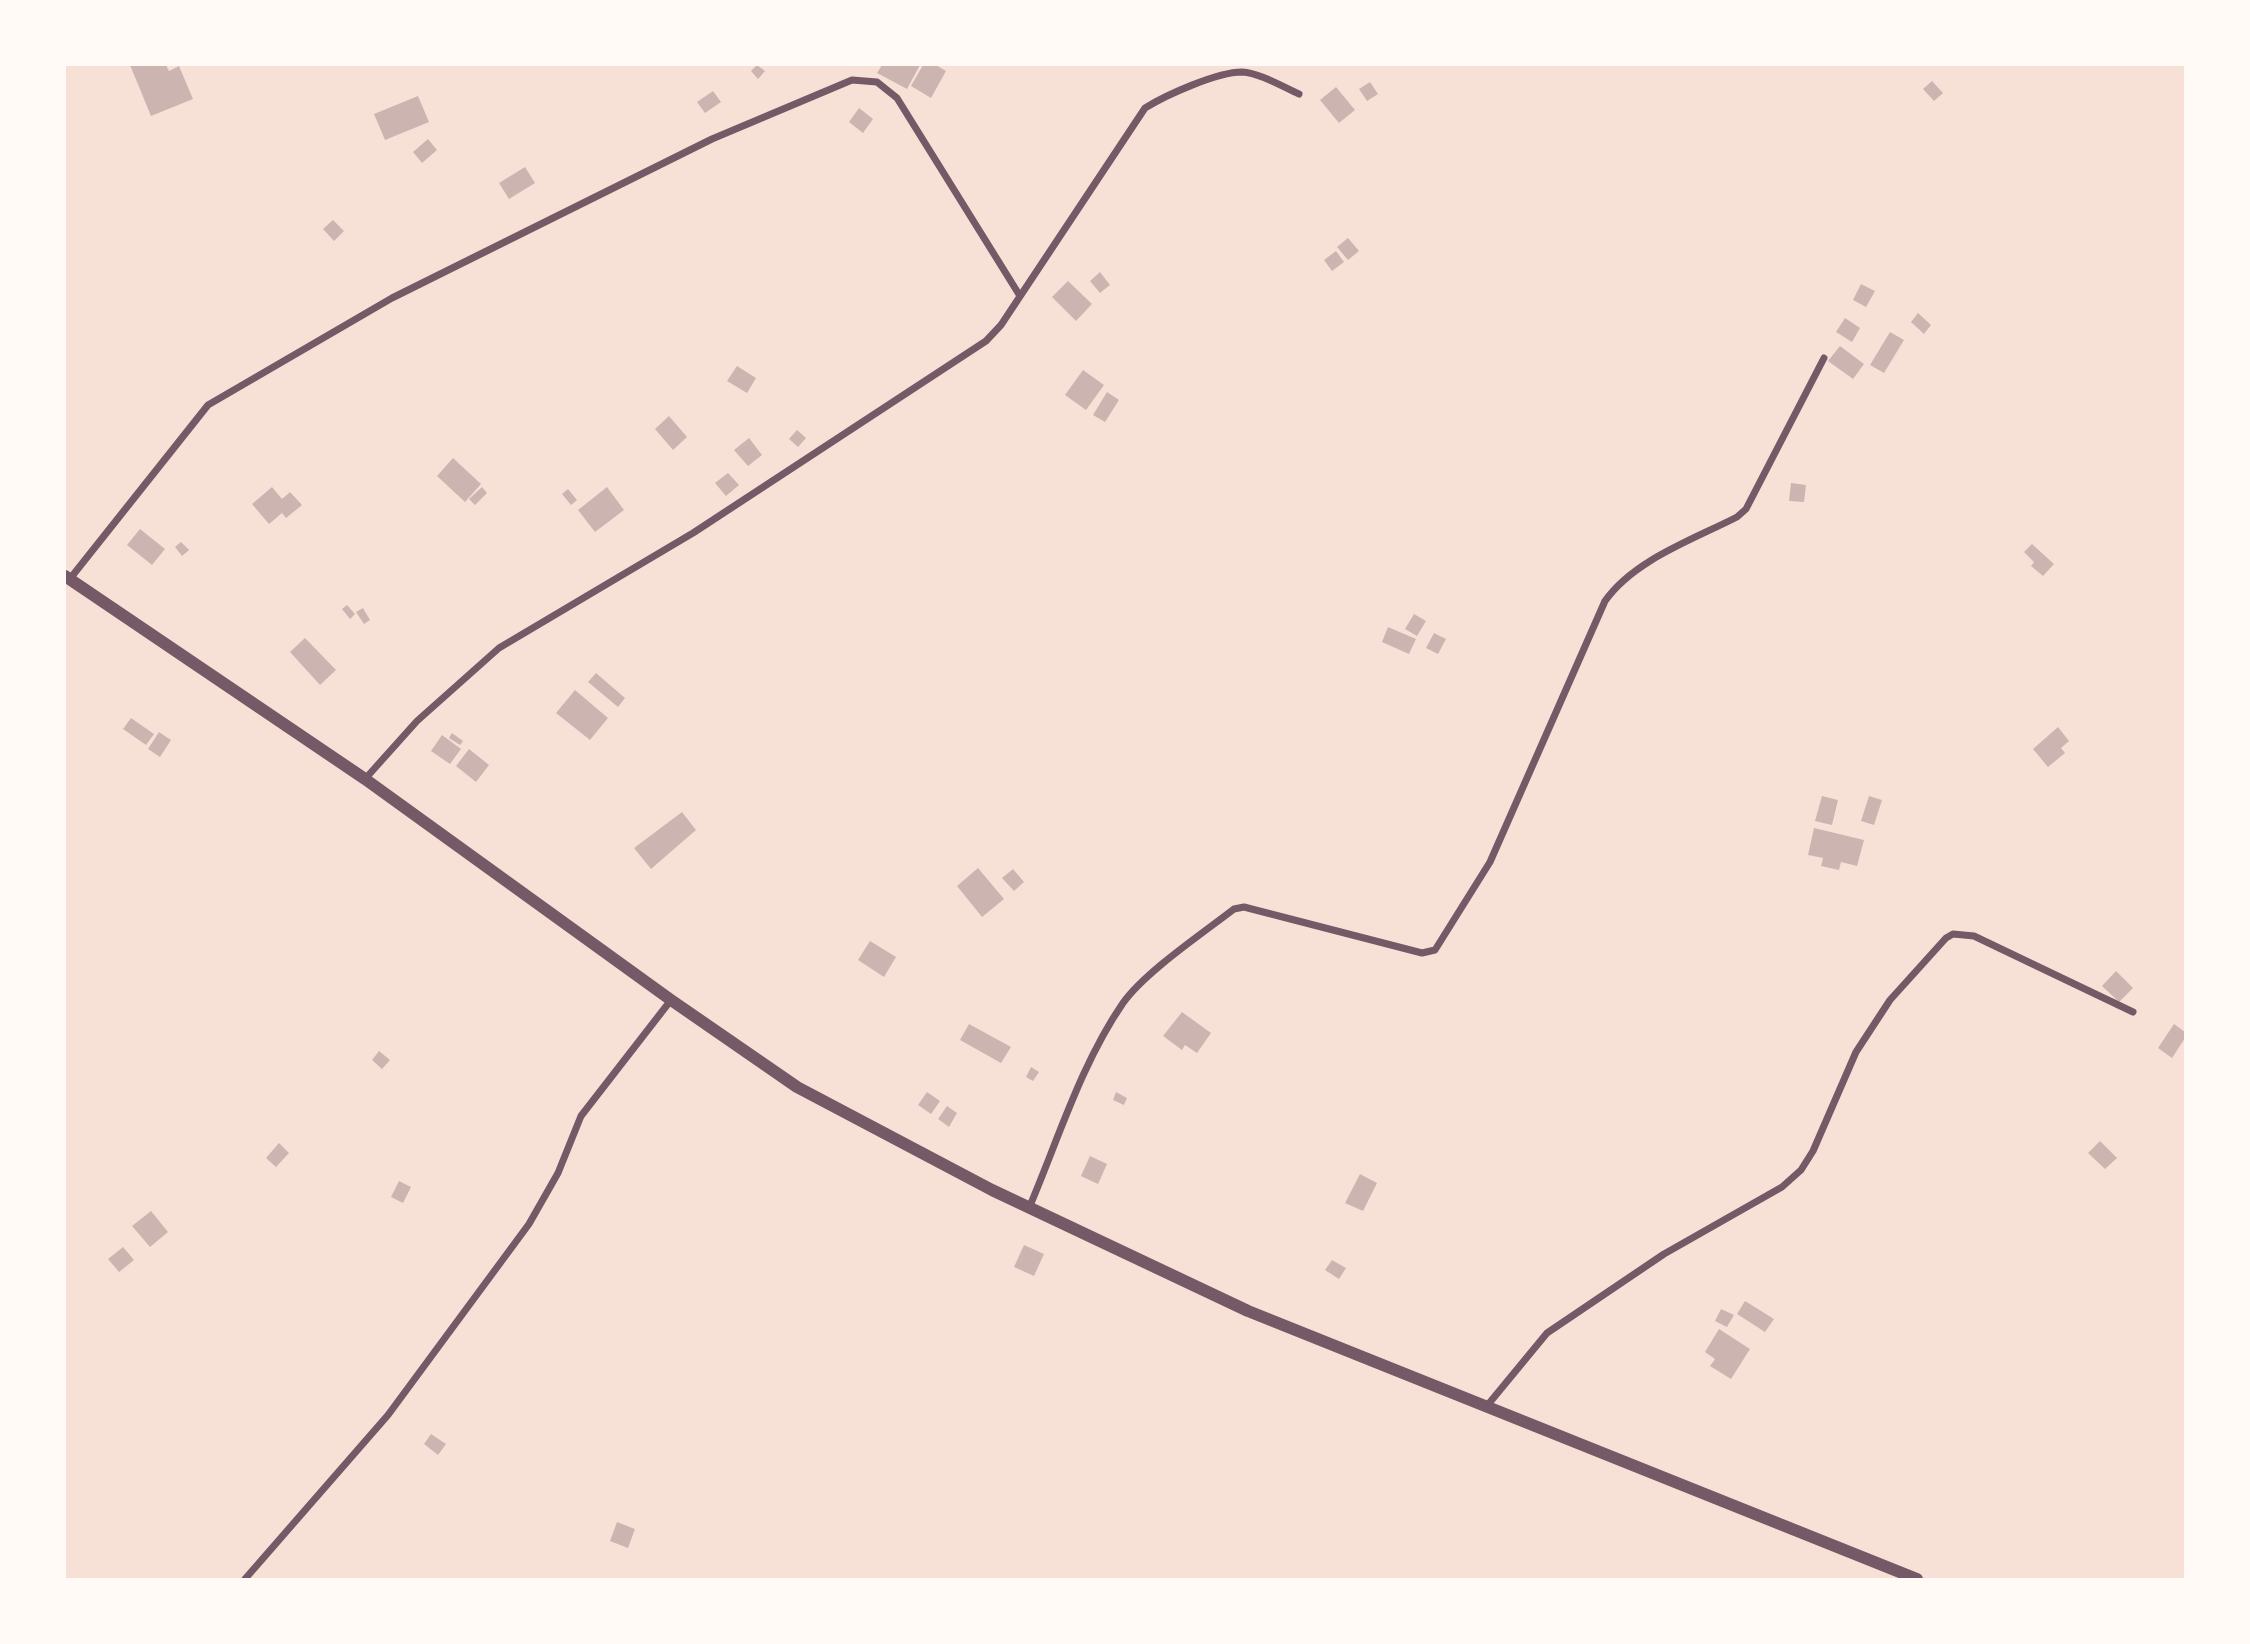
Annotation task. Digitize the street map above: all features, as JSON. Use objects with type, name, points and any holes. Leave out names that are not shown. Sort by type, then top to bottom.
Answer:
[{"type":"street","points":[[365,779],[417,721],[499,648],[694,533],[986,341],[1020,296],[1145,108],[1160,99],[1229,74],[1245,72],[1299,94]]},
{"type":"street","points":[[1020,296],[897,98],[877,82],[852,80],[712,139],[392,298],[208,405],[67,578],[365,779],[671,1000],[797,1087],[1029,1208],[1248,1311],[1917,1579]]},
{"type":"street","points":[[1029,1208],[1090,1064],[1124,1002],[1176,954],[1234,909],[1244,906],[1422,953],[1435,950],[1490,862],[1605,601],[1618,583],[1639,568],[1737,517],[1746,509],[1824,358]]},
{"type":"street","points":[[1486,1407],[1547,1333],[1664,1254],[1782,1187],[1801,1170],[1813,1152],[1856,1052],[1890,1000],[1946,938],[1953,934],[1973,936],[2133,1012]]},
{"type":"street","points":[[245,1579],[388,1415],[512,1247],[538,1211],[558,1173],[581,1116],[671,1000]]},
{"type":"building","points":[[130,65],[166,65],[169,71],[179,66],[193,99],[151,116]]},
{"type":"building","points":[[757,65],[765,71],[758,79],[751,71]]},
{"type":"building","points":[[882,65],[920,65],[907,89],[877,73]]},
{"type":"building","points":[[923,65],[936,65],[946,71],[931,98],[911,86]]},
{"type":"building","points":[[1932,81],[1943,93],[1934,101],[1923,89]]},
{"type":"building","points":[[1370,82],[1378,94],[1367,101],[1359,89]]},
{"type":"building","points":[[1336,87],[1355,110],[1339,123],[1320,100]]},
{"type":"building","points":[[713,91],[721,102],[705,113],[697,102]]},
{"type":"building","points":[[418,96],[429,122],[385,140],[374,114]]},
{"type":"building","points":[[859,108],[873,119],[863,133],[849,122]]},
{"type":"building","points":[[428,139],[437,150],[422,163],[413,152]]},
{"type":"building","points":[[525,167],[535,183],[509,199],[499,183]]},
{"type":"building","points":[[333,220],[344,231],[334,241],[323,229]]},
{"type":"building","points":[[1348,238],[1359,251],[1348,260],[1337,247]]},
{"type":"building","points":[[1336,251],[1344,262],[1332,271],[1324,260]]},
{"type":"building","points":[[1100,272],[1110,285],[1100,293],[1090,281]]},
{"type":"building","points":[[1068,281],[1092,304],[1076,321],[1052,297]]},
{"type":"building","points":[[1861,284],[1875,291],[1866,307],[1853,300]]},
{"type":"building","points":[[1918,313],[1931,325],[1924,334],[1911,322]]},
{"type":"building","points":[[1845,318],[1860,328],[1852,342],[1836,332]]},
{"type":"building","points":[[1890,332],[1904,340],[1884,373],[1870,365]]},
{"type":"building","points":[[1840,346],[1864,364],[1853,379],[1828,361]]},
{"type":"building","points":[[737,366],[756,378],[747,393],[727,381]]},
{"type":"building","points":[[1083,370],[1104,385],[1086,410],[1065,395]]},
{"type":"building","points":[[1107,392],[1119,400],[1105,422],[1093,415]]},
{"type":"building","points":[[669,416],[687,437],[673,450],[655,429]]},
{"type":"building","points":[[797,430],[806,438],[798,447],[789,439]]},
{"type":"building","points":[[749,438],[762,455],[748,466],[734,450]]},
{"type":"building","points":[[453,458],[481,484],[465,502],[437,476]]},
{"type":"building","points":[[728,473],[739,485],[726,496],[715,483]]},
{"type":"building","points":[[1791,483],[1806,485],[1804,502],[1789,501]]},
{"type":"building","points":[[272,487],[282,499],[290,492],[302,505],[286,518],[282,513],[269,524],[252,504]]},
{"type":"building","points":[[482,487],[487,493],[475,505],[469,499]]},
{"type":"building","points":[[607,487],[624,510],[595,532],[578,510]]},
{"type":"building","points":[[568,489],[577,500],[571,505],[562,494]]},
{"type":"building","points":[[140,529],[165,549],[152,565],[127,545]]},
{"type":"building","points":[[181,542],[189,550],[182,556],[175,547]]},
{"type":"building","points":[[2032,544],[2054,564],[2043,576],[2031,566],[2034,562],[2024,552]]},
{"type":"building","points":[[347,605],[355,614],[350,619],[342,609]]},
{"type":"building","points":[[363,608],[370,620],[364,624],[356,612]]},
{"type":"building","points":[[1414,614],[1426,621],[1417,636],[1405,629]]},
{"type":"building","points":[[1388,627],[1416,639],[1409,654],[1382,642]]},
{"type":"building","points":[[1434,633],[1446,639],[1438,654],[1426,648]]},
{"type":"building","points":[[305,638],[336,670],[320,685],[290,652]]},
{"type":"building","points":[[596,673],[625,698],[618,707],[588,682]]},
{"type":"building","points":[[575,690],[608,718],[590,740],[556,713]]},
{"type":"building","points":[[131,718],[154,734],[146,745],[123,729]]},
{"type":"building","points":[[2058,727],[2069,741],[2061,748],[2065,753],[2048,767],[2033,749]]},
{"type":"building","points":[[159,732],[171,740],[160,757],[148,749]]},
{"type":"building","points":[[452,733],[463,741],[460,745],[449,738]]},
{"type":"building","points":[[442,735],[461,749],[450,764],[431,751]]},
{"type":"building","points":[[469,749],[489,765],[476,782],[456,766]]},
{"type":"building","points":[[1822,796],[1838,800],[1832,825],[1815,821]]},
{"type":"building","points":[[1869,796],[1882,800],[1874,825],[1861,821]]},
{"type":"building","points":[[682,812],[696,830],[651,869],[634,848]]},
{"type":"building","points":[[1814,828],[1864,840],[1857,866],[1841,862],[1839,870],[1821,866],[1823,858],[1808,855]]},
{"type":"building","points":[[978,868],[1004,899],[982,917],[957,886]]},
{"type":"building","points":[[1013,869],[1024,882],[1014,891],[1002,878]]},
{"type":"building","points":[[870,941],[896,957],[884,977],[858,960]]},
{"type":"building","points":[[2116,971],[2133,988],[2119,1002],[2102,986]]},
{"type":"building","points":[[1182,1012],[1211,1033],[1197,1053],[1185,1045],[1182,1050],[1163,1036]]},
{"type":"building","points":[[969,1024],[1011,1047],[1001,1063],[960,1040]]},
{"type":"building","points":[[2174,1024],[2185,1032],[2185,1038],[2172,1058],[2158,1048]]},
{"type":"building","points":[[379,1051],[390,1060],[382,1069],[372,1060]]},
{"type":"building","points":[[1031,1067],[1039,1072],[1033,1081],[1026,1077]]},
{"type":"building","points":[[927,1092],[940,1101],[931,1114],[918,1105]]},
{"type":"building","points":[[1116,1092],[1127,1098],[1124,1105],[1113,1100]]},
{"type":"building","points":[[947,1106],[957,1113],[949,1127],[938,1119]]},
{"type":"building","points":[[2100,1141],[2117,1158],[2105,1169],[2088,1153]]},
{"type":"building","points":[[279,1143],[289,1153],[276,1167],[266,1158]]},
{"type":"building","points":[[1090,1156],[1107,1164],[1098,1184],[1081,1176]]},
{"type":"building","points":[[1360,1174],[1377,1183],[1363,1211],[1345,1203]]},
{"type":"building","points":[[399,1181],[411,1187],[403,1203],[391,1197]]},
{"type":"building","points":[[151,1211],[168,1232],[150,1247],[132,1226]]},
{"type":"building","points":[[1024,1245],[1044,1254],[1034,1276],[1014,1267]]},
{"type":"building","points":[[123,1247],[134,1260],[119,1272],[108,1259]]},
{"type":"building","points":[[1332,1260],[1346,1268],[1339,1279],[1325,1270]]},
{"type":"building","points":[[1745,1301],[1774,1319],[1765,1332],[1737,1314]]},
{"type":"building","points":[[1721,1309],[1734,1315],[1727,1327],[1715,1321]]},
{"type":"building","points":[[1719,1329],[1750,1349],[1731,1379],[1710,1366],[1715,1359],[1705,1352]]},
{"type":"building","points":[[431,1434],[446,1444],[438,1455],[424,1444]]},
{"type":"building","points":[[617,1522],[635,1529],[628,1548],[610,1541]]}]
